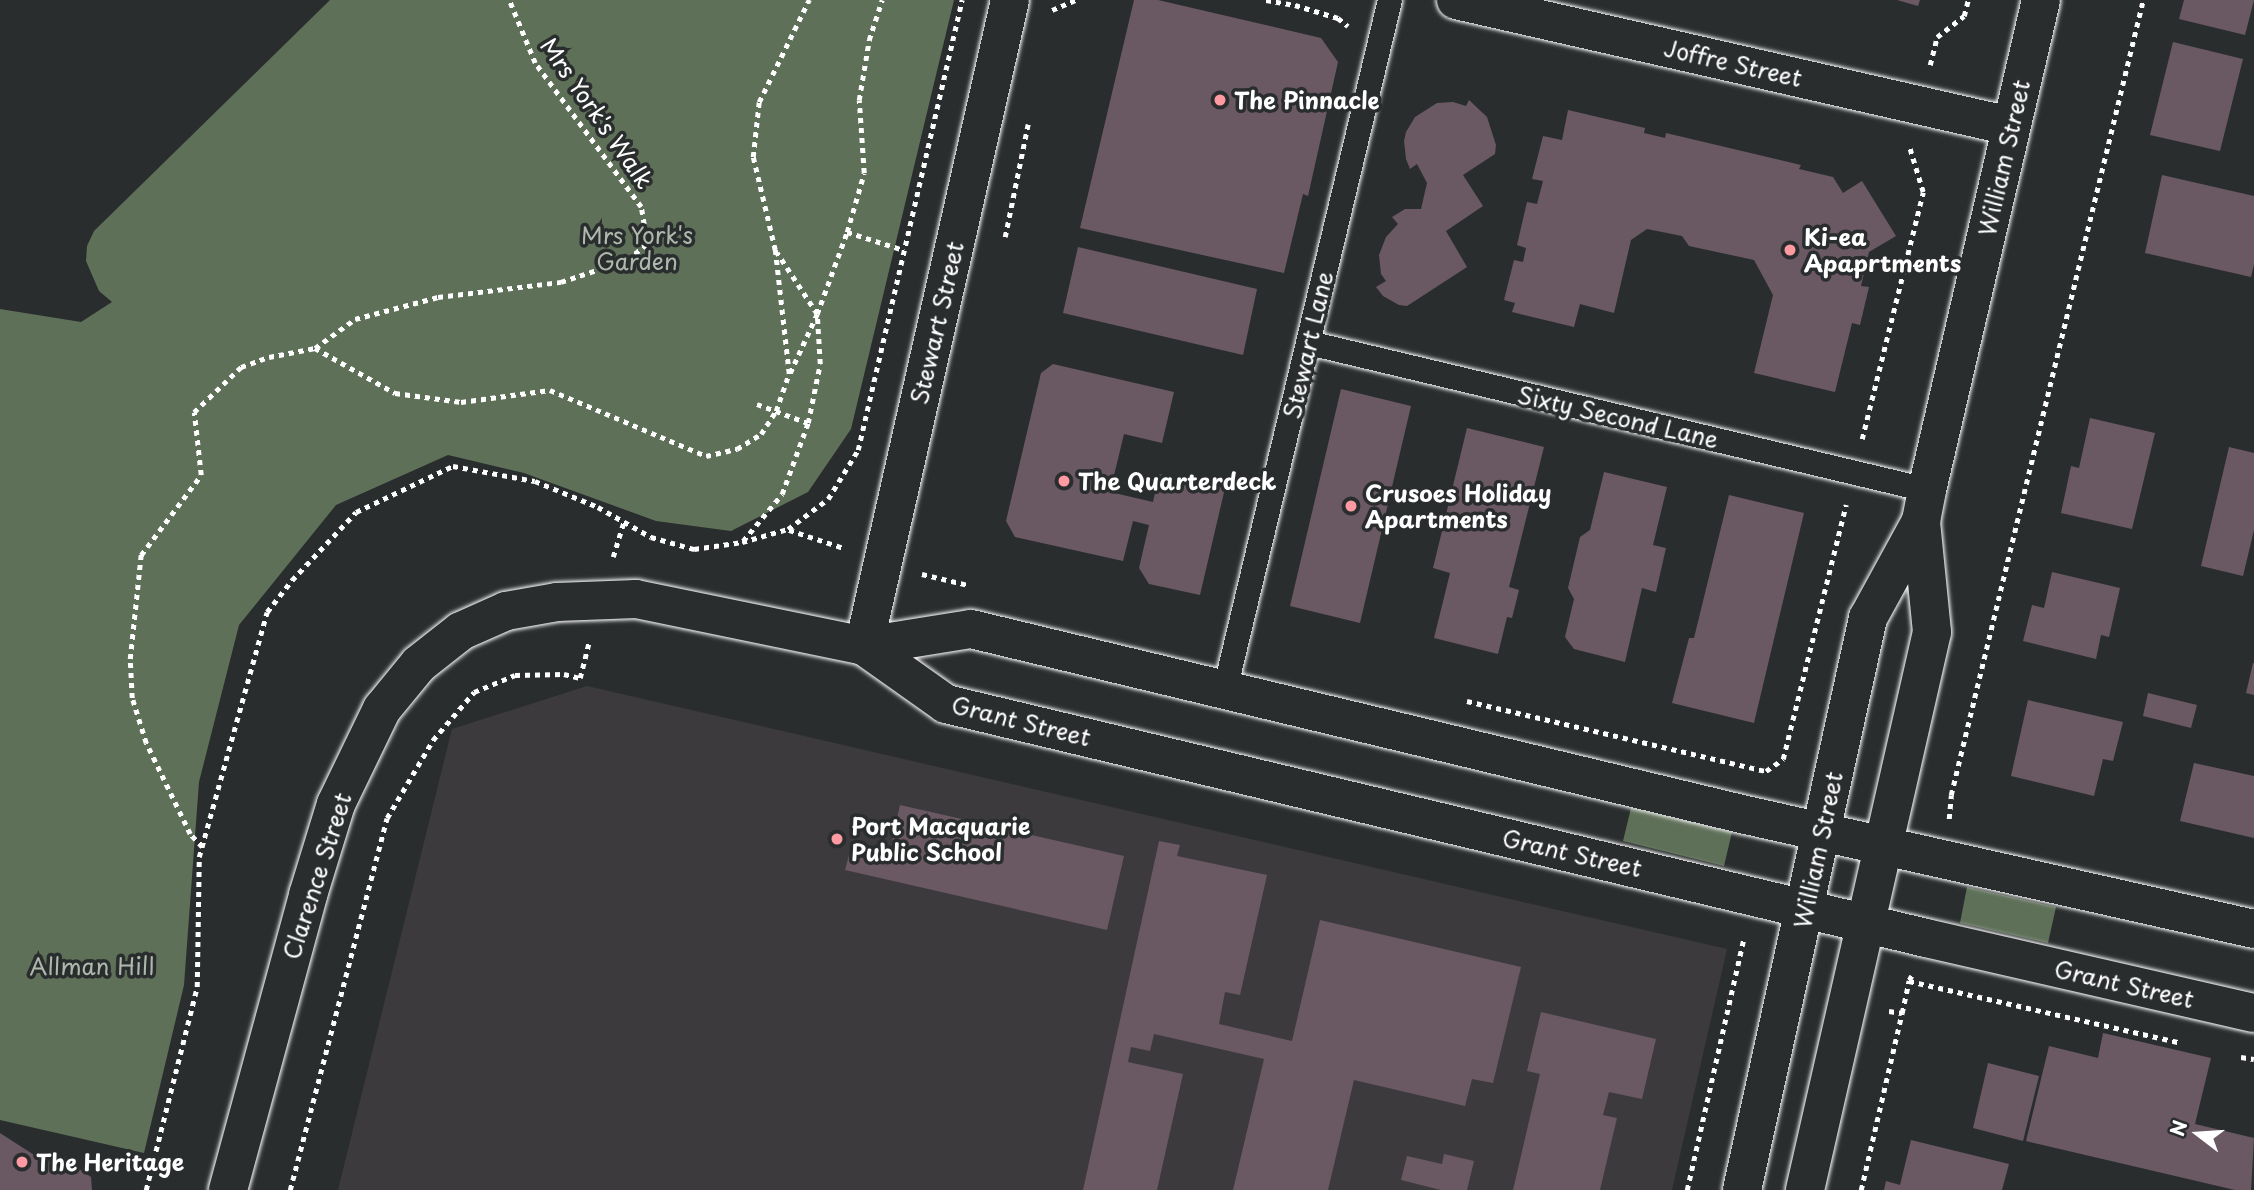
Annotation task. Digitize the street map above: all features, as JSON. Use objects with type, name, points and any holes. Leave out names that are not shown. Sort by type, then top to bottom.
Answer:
[{"type":"street","name":"Stewart Street","points":[[864,646],[1010,0]]},
{"type":"street","name":"Joffre Street","points":[[1456,0],[2010,126]]},
{"type":"street","name":"William Street","points":[[1742,1190],[1868,618],[1924,505],[2041,0]]},
{"type":"street","name":"William Street","points":[[1805,1190],[1932,632],[1924,505]]},
{"type":"street","name":"Clarence Street","points":[[228,1190],[307,895],[336,804],[382,709],[419,664],[461,631],[506,611],[556,602],[601,598],[636,599],[864,646]]},
{"type":"street","points":[[864,646],[971,629],[1822,832],[2254,929]]},
{"type":"street","name":"Grant Street","points":[[864,646],[946,704],[1867,924],[2254,1013]]},
{"type":"lane","name":"Stewart Lane","points":[[1225,690],[1390,0]]},
{"type":"lane","name":"Sixty Second Lane","points":[[1309,343],[1924,505]]},
{"type":"path","name":"Mrs York's Walk","points":[[202,847],[190,834],[146,743],[132,698],[130,659],[141,555],[201,475],[194,412],[241,367],[270,357],[315,348],[355,319],[438,297],[561,282],[628,260],[647,244],[641,207],[587,130],[535,63],[509,0]]},
{"type":"path","points":[[789,374],[775,250],[753,157],[760,102],[810,0]]},
{"type":"path","points":[[315,348],[395,394],[461,402],[550,390],[706,456],[737,449],[761,434],[776,411],[789,374],[817,314],[847,232],[864,173],[859,100],[869,40],[882,0]]},
{"type":"path","points":[[1052,10],[1074,0]]},
{"type":"path","points":[[1266,0],[1327,15],[1349,27]]},
{"type":"path","points":[[1928,76],[1937,37],[1964,16],[1968,0]]},
{"type":"path","points":[[1948,831],[1951,795],[2143,0]]},
{"type":"path","points":[[1860,446],[1923,192],[1909,145],[1896,142]]},
{"type":"path","points":[[847,232],[904,250]]},
{"type":"path","points":[[742,542],[782,494],[808,423],[820,364],[817,314],[775,250]]},
{"type":"path","points":[[757,404],[808,423]]},
{"type":"path","points":[[1457,699],[1766,771],[1783,760],[1847,498]]},
{"type":"path","points":[[620,534],[624,522]]},
{"type":"path","points":[[788,529],[798,532]]},
{"type":"path","points":[[290,1190],[387,818],[433,740],[474,692],[515,675],[564,674],[580,678],[583,663]]},
{"type":"path","points":[[1686,1190],[1744,935]]},
{"type":"path","points":[[1861,1190],[1909,981]]},
{"type":"path","points":[[1888,1010],[1902,1013]]},
{"type":"shaded area","name":"Port Macquarie Public School","points":[[587,686],[1727,949],[1672,1190],[338,1190],[452,729]]},
{"type":"green space","name":"Mrs York's Garden","points":[[330,0],[954,0],[851,429],[808,492],[731,531],[656,521],[524,473],[448,455],[336,505],[239,625],[199,782],[184,985],[144,1153],[0,1120],[0,309],[81,322],[112,302],[99,291],[86,261],[87,246],[94,231]]},
{"type":"green space","points":[[1631,808],[1732,832],[1724,866],[1623,841]]},
{"type":"green space","points":[[1967,887],[2056,907],[2048,943],[1960,923]]},
{"type":"building","name":"The Pinnacle","points":[[1134,0],[1158,0],[1321,38],[1338,62],[1308,196],[1303,194],[1284,273],[1080,228]]},
{"type":"building","points":[[1897,0],[1920,0],[1918,6]]},
{"type":"building","points":[[2184,0],[2254,0],[2245,35],[2179,19]]},
{"type":"building","points":[[2173,42],[2243,59],[2220,151],[2150,135]]},
{"type":"building","points":[[1469,100],[1487,117],[1496,145],[1495,154],[1463,175],[1483,206],[1446,231],[1467,267],[1407,306],[1399,305],[1383,296],[1376,287],[1386,281],[1381,274],[1379,255],[1386,237],[1398,224],[1392,217],[1405,209],[1421,209],[1427,183],[1417,164],[1410,169],[1404,141],[1406,132],[1415,117],[1437,103],[1453,102],[1466,106]]},
{"type":"building","name":"Ki-ea Apaprtments","points":[[1568,110],[1645,128],[1644,133],[1665,138],[1666,133],[1801,165],[1799,169],[1833,177],[1843,193],[1862,181],[1896,236],[1869,252],[1861,286],[1869,287],[1860,325],[1852,323],[1835,392],[1754,373],[1773,295],[1754,260],[1689,246],[1682,236],[1647,229],[1631,240],[1614,313],[1580,304],[1574,327],[1512,312],[1515,303],[1504,300],[1514,260],[1523,262],[1526,248],[1517,245],[1527,202],[1537,204],[1543,181],[1532,179],[1543,136],[1562,140]]},
{"type":"building","points":[[2162,175],[2254,196],[2254,264],[2251,277],[2145,253]]},
{"type":"building","points":[[1078,247],[1257,289],[1243,355],[1063,313]]},
{"type":"building","name":"The Quarterdeck","points":[[1053,364],[1174,392],[1162,443],[1124,434],[1110,492],[1153,502],[1159,474],[1225,488],[1200,595],[1149,584],[1139,568],[1149,525],[1133,521],[1123,561],[1015,537],[1006,521],[1041,373]]},
{"type":"building","name":"Crusoes Holiday Apartments","points":[[1341,389],[1411,406],[1360,623],[1290,606]]},
{"type":"building","points":[[2090,418],[2155,433],[2132,529],[2061,513],[2071,466],[2079,468]]},
{"type":"building","points":[[1467,428],[1544,447],[1509,587],[1519,590],[1512,618],[1507,617],[1498,654],[1434,638],[1450,573],[1433,568]]},
{"type":"building","points":[[2229,447],[2254,453],[2254,530],[2243,576],[2201,566]]},
{"type":"building","points":[[1604,472],[1667,487],[1653,545],[1666,548],[1656,592],[1642,588],[1625,662],[1574,649],[1565,637],[1574,599],[1568,588],[1580,537],[1590,530]]},
{"type":"building","points":[[1729,495],[1804,513],[1754,723],[1672,703],[1689,638],[1694,638]]},
{"type":"building","points":[[2052,572],[2120,588],[2109,637],[2101,635],[2096,659],[2023,641],[2032,605],[2044,608]]},
{"type":"building","points":[[2254,663],[2254,695],[2246,693]]},
{"type":"building","points":[[2148,693],[2197,705],[2191,728],[2143,716]]},
{"type":"building","points":[[2028,700],[2123,722],[2113,761],[2103,759],[2094,796],[2011,776]]},
{"type":"building","points":[[2194,763],[2254,776],[2254,838],[2180,821]]},
{"type":"building","points":[[900,805],[1124,856],[1107,930],[845,870],[849,855],[887,864]]},
{"type":"building","points":[[1159,841],[1180,845],[1177,856],[1267,875],[1240,995],[1225,992],[1219,1024],[1292,1041],[1320,920],[1521,967],[1493,1083],[1472,1079],[1465,1106],[1354,1080],[1328,1190],[1233,1190],[1264,1059],[1154,1034],[1150,1051],[1131,1047],[1128,1062],[1183,1074],[1157,1190],[1083,1190]]},
{"type":"building","points":[[1541,1012],[1656,1039],[1642,1099],[1609,1092],[1603,1115],[1617,1118],[1600,1190],[1513,1190],[1540,1074],[1527,1071]]},
{"type":"building","points":[[2103,1033],[2211,1058],[2195,1124],[2254,1138],[2251,1190],[2235,1190],[2026,1141],[2049,1046],[2098,1058]]},
{"type":"building","points":[[1988,1063],[2039,1076],[2023,1141],[1973,1128]]},
{"type":"building","name":"The Heritage","points":[[0,1133],[45,1162],[58,1155],[69,1158],[73,1165],[91,1177],[92,1190],[0,1190]]},
{"type":"building","points":[[1911,1140],[2009,1164],[2002,1190],[1884,1190],[1886,1181],[1900,1185]]},
{"type":"building","points":[[1444,1154],[1474,1161],[1467,1190],[1441,1190],[1401,1180],[1407,1156],[1442,1164]]},
{"type":"place","name":"The Pinnacle","points":[[1220,100]]},
{"type":"place","name":"Ki-ea Apaprtments","points":[[1790,250]]},
{"type":"place","name":"The Quarterdeck","points":[[1064,481]]},
{"type":"place","name":"Crusoes Holiday Apartments","points":[[1351,506]]},
{"type":"place","name":"Port Macquarie Public School","points":[[837,839]]},
{"type":"place","name":"The Heritage","points":[[22,1162]]},
{"type":"park label","name":"Allman Hill","points":[[92,966]]}]
